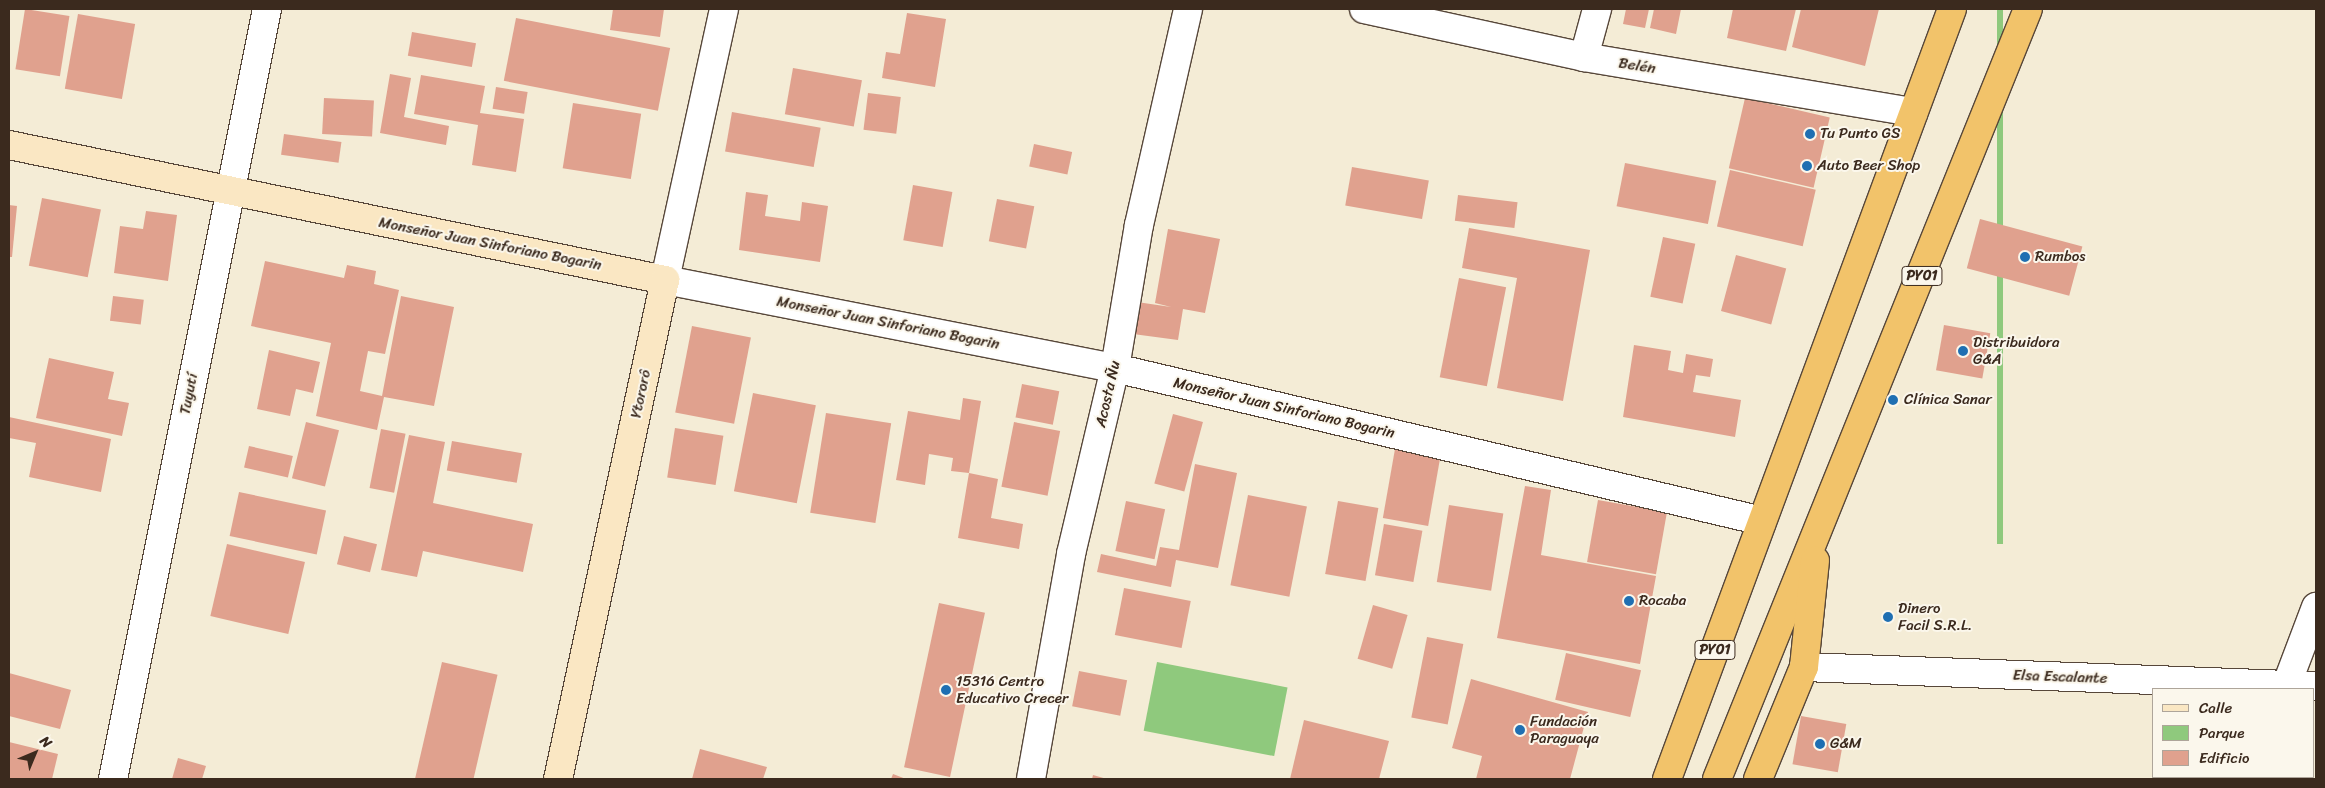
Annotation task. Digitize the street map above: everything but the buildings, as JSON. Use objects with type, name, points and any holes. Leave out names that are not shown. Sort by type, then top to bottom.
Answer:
[{"type":"highway","name":"PY01","points":[[1667,779],[1952,9]]},
{"type":"highway","name":"PY01","points":[[1717,779],[1816,542],[2028,9]]},
{"type":"highway","points":[[1758,779],[1804,668],[1816,542]]},
{"type":"street","name":"Tuyutí","points":[[113,779],[229,191],[267,9]]},
{"type":"street","name":"Ytororô","points":[[558,779],[724,9]]},
{"type":"street","name":"Acosta Ñu","points":[[1031,779],[1071,554],[1115,368],[1139,225],[1188,9]]},
{"type":"street","name":"Belén","points":[[1364,9],[1584,58],[1913,112]]},
{"type":"street","points":[[1584,58],[1597,9]]},
{"type":"street","name":"Monseñor Juan Sinforiano Bogarin","points":[[9,145],[665,280],[1115,368],[1762,521]]},
{"type":"street","points":[[2286,688],[2316,607]]},
{"type":"street","name":"Elsa Escalante","points":[[1804,668],[2286,688],[2316,686]]},
{"type":"green space","points":[[1997,9],[2003,9],[2003,544],[1997,544]]},
{"type":"green space","points":[[1157,662],[1288,687],[1274,756],[1144,731]]},
{"type":"place","name":"Tu Punto GS","points":[[1810,134]]},
{"type":"place","name":"Auto Beer Shop","points":[[1807,166]]},
{"type":"place","name":"Rumbos","points":[[2025,257]]},
{"type":"place","name":"Distribuidora G&A","points":[[1963,351]]},
{"type":"place","name":"Clínica Sanar","points":[[1893,400]]},
{"type":"place","name":"Rocaba","points":[[1629,601]]},
{"type":"place","name":"Dinero Facil S.R.L.","points":[[1888,617]]},
{"type":"place","name":"15316 Centro Educativo Crecer","points":[[946,690]]},
{"type":"place","name":"Fundación Paraguaya","points":[[1520,730]]},
{"type":"place","name":"G&M","points":[[1820,744]]}]
